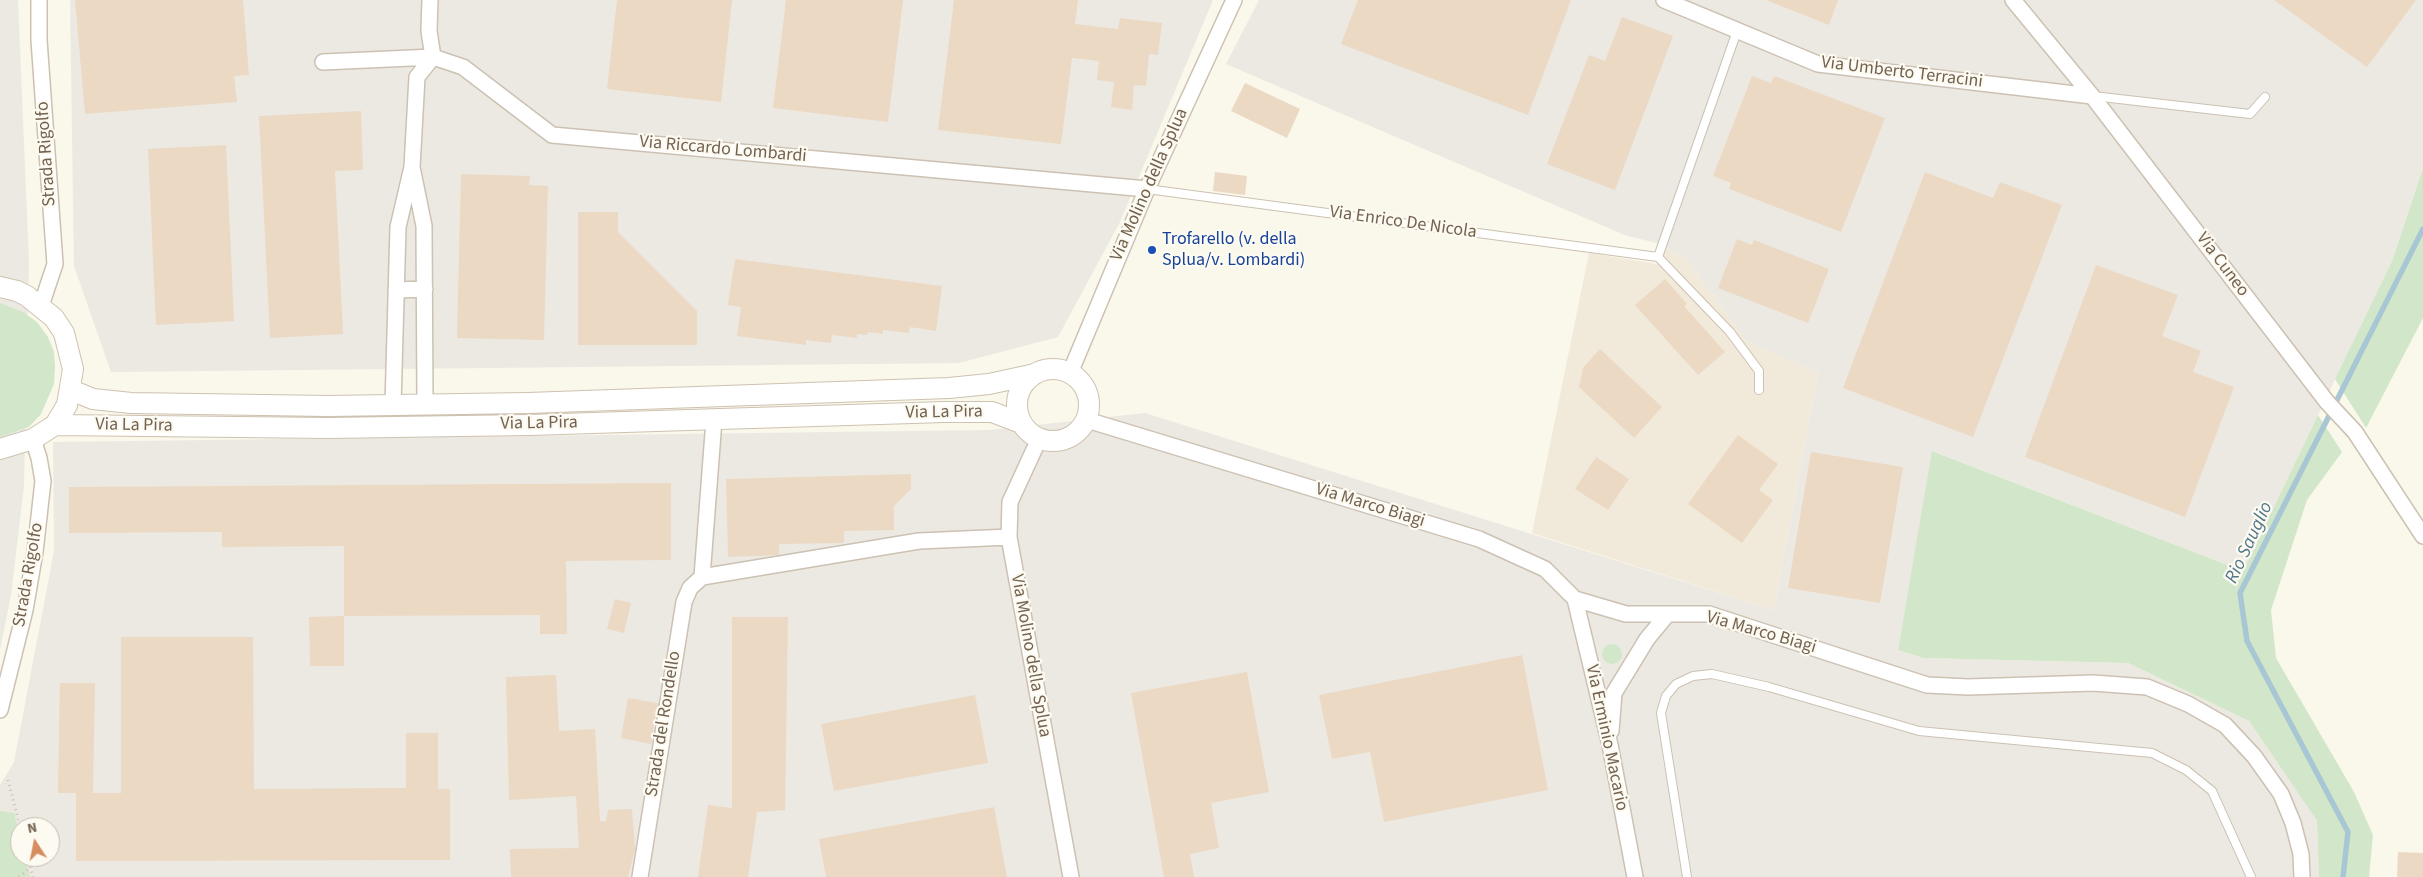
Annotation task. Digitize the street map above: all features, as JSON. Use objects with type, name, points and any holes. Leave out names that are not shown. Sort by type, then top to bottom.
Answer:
[{"type":"street","name":"Strada Rigolfo","points":[[39,0],[39,40],[55,264],[41,306]]},
{"type":"street","points":[[393,405],[398,227],[412,167],[417,77],[433,57],[429,31],[430,0]]},
{"type":"street","name":"Via Molino della Splua","points":[[1070,373],[1147,189],[1234,0]]},
{"type":"street","name":"Via Umberto Terracini","points":[[1664,0],[1818,64],[2092,96]]},
{"type":"street","name":"Via Cuneo","points":[[2013,0],[2092,96],[2327,402],[2355,432],[2423,536]]},
{"type":"street","name":"Via Riccardo Lombardi","points":[[322,62],[433,57],[463,67],[552,135],[1147,189]]},
{"type":"street","points":[[412,167],[424,226],[425,405]]},
{"type":"street","points":[[0,287],[17,291],[41,306],[54,318],[64,333],[73,369],[67,405],[55,425],[33,439],[0,450]]},
{"type":"street","points":[[396,290],[425,289]]},
{"type":"street","points":[[1058,369],[1070,373],[1086,388],[1089,398],[1087,420],[1080,429],[1067,438],[1050,442],[1039,439],[1029,432],[1022,423],[1018,412],[1018,396],[1026,381],[1035,374],[1046,370],[1058,369]]},
{"type":"street","name":"Via La Pira","points":[[71,390],[93,399],[131,403],[425,405],[949,388],[989,384],[1035,374]]},
{"type":"street","name":"Via La Pira","points":[[55,425],[328,428],[992,412],[1022,423]]},
{"type":"street","points":[[714,420],[702,577],[919,541],[1009,537]]},
{"type":"street","name":"Via Marco Biagi","points":[[1087,420],[1479,539],[1545,569],[1575,599],[1626,614],[1666,616],[1709,614],[1927,685],[1968,687],[2119,684],[2147,688],[2188,704],[2225,725],[2254,756],[2281,794],[2293,823],[2300,854],[2302,877]]},
{"type":"street","name":"Strada Rigolfo","points":[[0,710],[25,610],[35,552],[43,481],[40,458],[33,439]]},
{"type":"street","name":"Via Molino della Splua","points":[[1039,439],[1010,502],[1009,537],[1071,877]]},
{"type":"street","name":"Strada del Rondello","points":[[640,877],[684,602],[690,588],[702,577]]},
{"type":"street","name":"Via Erminio Macario","points":[[1575,599],[1610,745],[1635,877]]},
{"type":"street","points":[[1610,745],[1614,693],[1647,639],[1666,616]]},
{"type":"lane","points":[[1738,31],[1658,257],[1730,332],[1759,371],[1759,390]]},
{"type":"lane","points":[[2092,96],[2250,114],[2265,97]]},
{"type":"lane","name":"Via Enrico De Nicola","points":[[1147,189],[1658,257]]},
{"type":"lane","points":[[1687,877],[1661,713],[1666,696],[1676,684],[1693,676],[1712,674],[1769,687],[1919,731],[2152,753],[2186,770],[2212,791],[2251,877]]},
{"type":"path","points":[[8,780],[17,817]]},
{"type":"path","points":[[19,877],[30,868],[33,877]]},
{"type":"shaded area","points":[[0,0],[18,0],[29,263],[24,486],[11,595],[0,650]]},
{"type":"shaded area","points":[[70,0],[1213,0],[1120,222],[1058,337],[959,363],[111,372],[74,266]]},
{"type":"shaded area","points":[[1259,0],[2423,0],[2423,168],[2392,261],[2243,571],[1933,451],[1898,650],[1923,658],[2128,663],[2249,721],[2317,821],[2319,877],[0,877],[0,785],[14,762],[54,551],[53,442],[990,430],[1145,413],[1774,610],[1818,373],[1746,341],[1686,258],[1657,243],[1627,236],[1226,64]]},
{"type":"shaded area","points":[[1657,243],[1686,258],[1746,341],[1818,373],[1774,610],[1532,533],[1589,253],[1657,264]]},
{"type":"green space","points":[[2423,168],[2423,318],[2366,428],[2335,379],[2392,261]]},
{"type":"green space","points":[[0,303],[23,312],[37,322],[48,337],[54,352],[55,367],[54,384],[41,414],[29,427],[0,437]]},
{"type":"green space","points":[[2318,415],[2342,452],[2307,500],[2271,610],[2276,658],[2354,792],[2373,835],[2369,877],[2319,877],[2317,821],[2249,721],[2128,663],[1923,658],[1898,650],[1932,451],[2243,571]]},
{"type":"green space","points":[[1608,644],[1616,644],[1622,650],[1622,658],[1616,664],[1608,664],[1602,658],[1602,650]]},
{"type":"green space","points":[[0,811],[14,813],[15,817],[10,817],[10,867],[28,867],[30,877],[0,877]]},
{"type":"building","points":[[75,0],[243,0],[249,75],[234,76],[237,102],[85,114]]},
{"type":"building","points":[[617,0],[732,0],[721,102],[607,89]]},
{"type":"building","points":[[786,0],[903,0],[888,122],[773,108]]},
{"type":"building","points":[[954,0],[1078,0],[1075,24],[1118,29],[1120,18],[1162,23],[1158,55],[1149,54],[1146,86],[1134,85],[1132,110],[1111,107],[1114,82],[1097,80],[1099,61],[1072,58],[1061,144],[938,130]]},
{"type":"building","points":[[1358,0],[1571,0],[1528,115],[1341,44]]},
{"type":"building","points":[[1766,0],[1838,0],[1829,25]]},
{"type":"building","points":[[2274,0],[2416,0],[2367,67]]},
{"type":"building","points":[[1622,17],[1673,36],[1615,190],[1547,164],[1589,55],[1605,61]]},
{"type":"building","points":[[1752,76],[1771,83],[1774,76],[1885,118],[1841,232],[1729,189],[1731,183],[1713,176]]},
{"type":"building","points":[[1245,83],[1300,109],[1287,138],[1231,111]]},
{"type":"building","points":[[361,111],[363,170],[335,171],[343,334],[270,338],[259,116]]},
{"type":"building","points":[[226,145],[234,321],[156,325],[148,149]]},
{"type":"building","points":[[1215,172],[1247,176],[1245,195],[1213,191]]},
{"type":"building","points":[[1925,172],[1993,198],[2000,182],[2062,205],[1973,437],[1843,388]]},
{"type":"building","points":[[461,174],[530,176],[529,185],[548,186],[544,340],[457,338]]},
{"type":"building","points":[[578,212],[618,212],[618,232],[697,311],[697,345],[578,345]]},
{"type":"building","points":[[1737,239],[1752,245],[1754,240],[1829,269],[1808,323],[1718,288]]},
{"type":"building","points":[[735,259],[942,286],[936,331],[910,327],[909,333],[883,330],[883,334],[868,332],[867,335],[857,334],[857,338],[832,335],[831,343],[806,340],[806,345],[737,336],[741,307],[728,305]]},
{"type":"building","points":[[2096,265],[2178,295],[2162,336],[2201,351],[2193,372],[2234,387],[2185,517],[2025,457]]},
{"type":"building","points":[[1665,279],[1687,304],[1684,306],[1725,352],[1698,375],[1635,305]]},
{"type":"building","points":[[1600,349],[1662,407],[1634,438],[1579,387],[1583,368]]},
{"type":"building","points":[[1738,435],[1778,464],[1759,490],[1773,500],[1742,543],[1688,504]]},
{"type":"building","points":[[1811,452],[1903,467],[1880,603],[1788,588]]},
{"type":"building","points":[[1596,457],[1629,479],[1608,510],[1575,489]]},
{"type":"building","points":[[911,474],[911,489],[894,506],[894,530],[844,531],[844,543],[779,544],[779,555],[728,557],[726,479]]},
{"type":"building","points":[[671,483],[671,560],[566,561],[567,634],[540,634],[540,615],[344,616],[344,546],[222,547],[222,532],[69,533],[69,487]]},
{"type":"building","points":[[615,599],[631,603],[624,633],[607,629]]},
{"type":"building","points":[[344,616],[344,666],[310,666],[309,617]]},
{"type":"building","points":[[732,617],[788,617],[785,810],[757,812],[748,877],[698,877],[708,805],[732,808]]},
{"type":"building","points":[[121,637],[253,637],[254,789],[406,788],[406,733],[438,733],[438,789],[450,789],[450,860],[76,861],[76,793],[58,793],[60,683],[95,683],[93,793],[121,793]]},
{"type":"building","points":[[1522,655],[1548,790],[1384,822],[1370,752],[1332,759],[1319,695]]},
{"type":"building","points":[[1247,672],[1269,792],[1211,803],[1219,848],[1190,854],[1194,877],[1164,877],[1131,693]]},
{"type":"building","points":[[556,675],[559,731],[595,729],[600,821],[606,822],[608,810],[632,809],[635,849],[628,877],[511,877],[510,849],[579,848],[576,796],[509,800],[506,677]]},
{"type":"building","points":[[975,695],[988,763],[834,791],[821,724]]},
{"type":"building","points":[[628,698],[658,703],[651,744],[621,738]]},
{"type":"building","points":[[994,807],[1007,877],[826,877],[819,839]]},
{"type":"building","points":[[2398,852],[2423,853],[2423,877],[2397,877]]},
{"type":"waterway","name":"Rio Sauglio","points":[[2343,877],[2348,832],[2247,641],[2240,593],[2423,229]]},
{"type":"place","name":"Trofarello (v. della Splua/v. Lombardi)","points":[[1152,250]]}]
